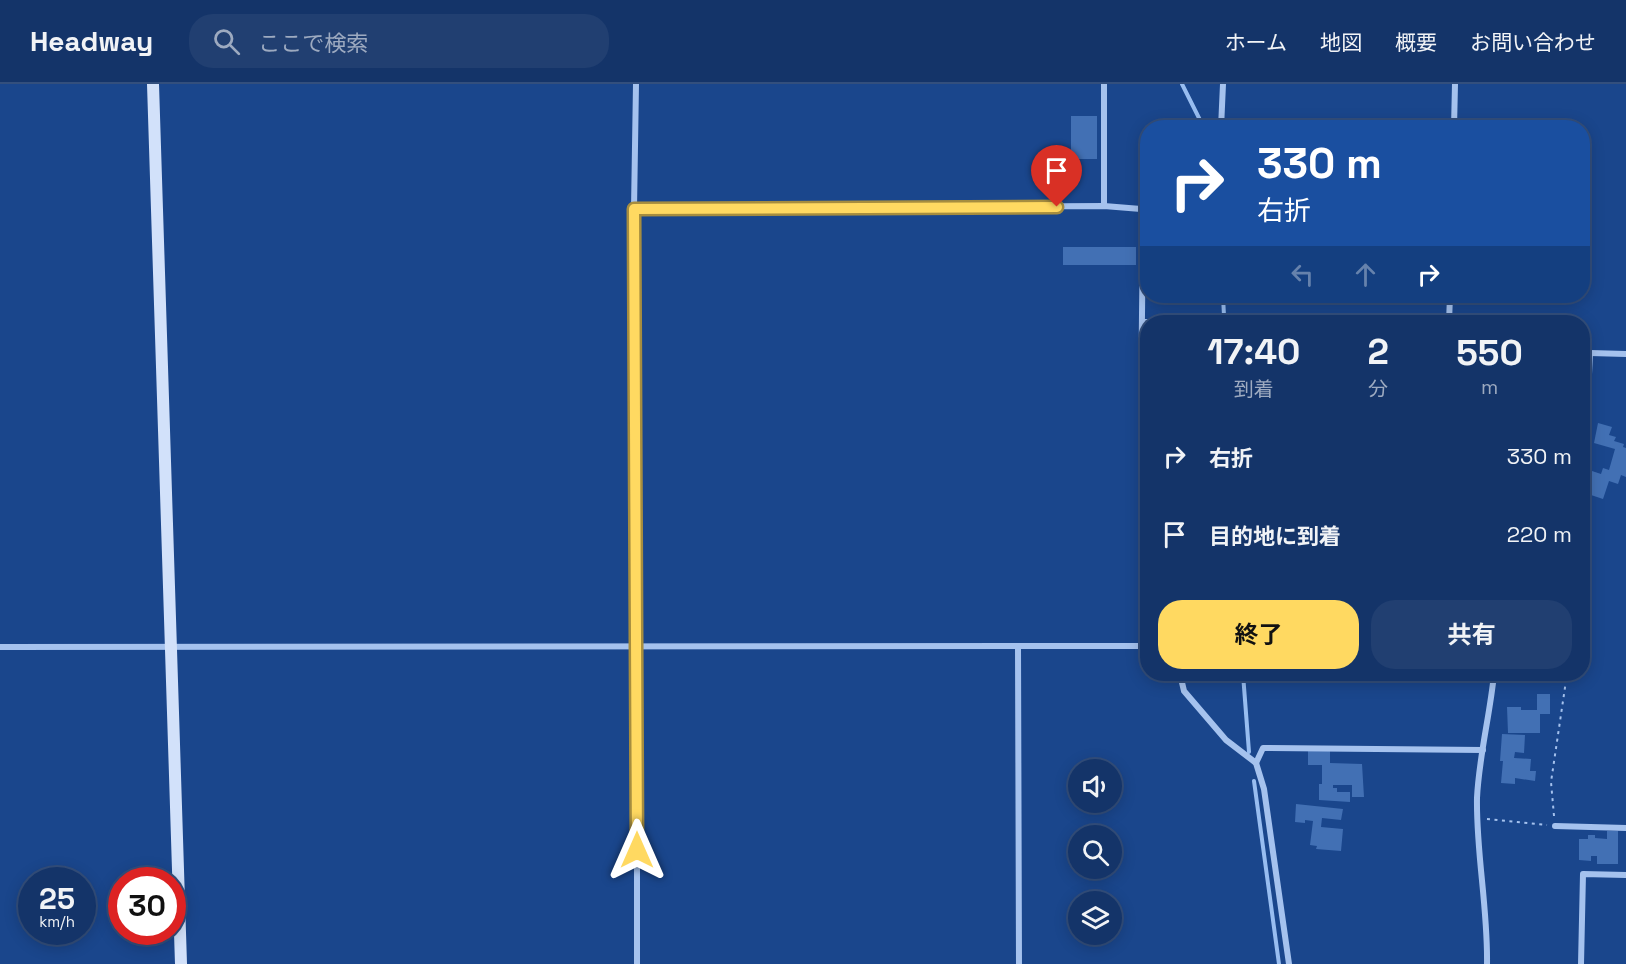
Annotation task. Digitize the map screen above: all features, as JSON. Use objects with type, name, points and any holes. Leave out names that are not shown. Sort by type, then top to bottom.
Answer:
[{"type":"street","points":[[153,84],[182,964]]},
{"type":"street","points":[[636,84],[634,209],[638,646],[637,964]]},
{"type":"street","points":[[1104,84],[1104,206]]},
{"type":"street","points":[[1221,120],[1223,84]]},
{"type":"street","points":[[1454,120],[1455,84]]},
{"type":"street","points":[[634,209],[1104,206],[1140,209]]},
{"type":"street","points":[[1590,353],[1626,354]]},
{"type":"street","points":[[1018,646],[1019,964]]},
{"type":"street","points":[[0,647],[1140,646]]},
{"type":"street","points":[[1182,681],[1184,691],[1226,740],[1256,763],[1264,789],[1289,964]]},
{"type":"street","points":[[1486,964],[1487,938],[1477,818],[1483,750],[1493,681]]},
{"type":"street","points":[[1256,763],[1263,748],[1483,750]]},
{"type":"street","points":[[1555,826],[1626,828]]},
{"type":"street","points":[[1581,964],[1583,874],[1626,874]]},
{"type":"path","points":[[1477,818],[1555,826],[1551,782],[1566,681]]},
{"type":"building","points":[[1071,116],[1097,116],[1097,159],[1071,159]]},
{"type":"building","points":[[1063,247],[1136,247],[1136,265],[1063,265]]},
{"type":"building","points":[[1598,423],[1612,427],[1609,435],[1616,437],[1614,441],[1624,444],[1623,447],[1626,448],[1626,477],[1621,475],[1618,484],[1609,481],[1603,499],[1590,495],[1590,477],[1592,471],[1601,474],[1603,468],[1609,470],[1615,449],[1594,443]]},
{"type":"building","points":[[1537,694],[1550,694],[1550,714],[1540,714],[1540,733],[1508,733],[1507,707],[1537,710]]},
{"type":"building","points":[[1502,734],[1525,735],[1524,753],[1515,752],[1514,758],[1531,759],[1530,771],[1536,771],[1535,781],[1515,778],[1515,784],[1501,783]]},
{"type":"building","points":[[1308,751],[1330,751],[1330,763],[1362,764],[1364,797],[1352,797],[1352,785],[1333,785],[1333,788],[1337,788],[1337,792],[1350,792],[1350,802],[1319,800],[1322,765],[1308,765]]},
{"type":"building","points":[[1296,804],[1343,809],[1341,820],[1322,818],[1321,827],[1343,829],[1341,851],[1316,849],[1317,846],[1310,845],[1313,821],[1295,822]]},
{"type":"building","points":[[1607,831],[1618,831],[1618,864],[1597,864],[1597,856],[1591,856],[1591,861],[1579,860],[1579,839],[1588,839],[1588,835],[1595,835],[1595,838],[1607,839]]},
{"type":"waterway","points":[[1182,84],[1200,120]]},
{"type":"waterway","points":[[1223,303],[1224,315]]},
{"type":"waterway","points":[[1244,681],[1249,752]]},
{"type":"waterway","points":[[1254,781],[1279,964]]},
{"type":"route","points":[[637,850],[638,646],[634,209],[1057,207]]}]
